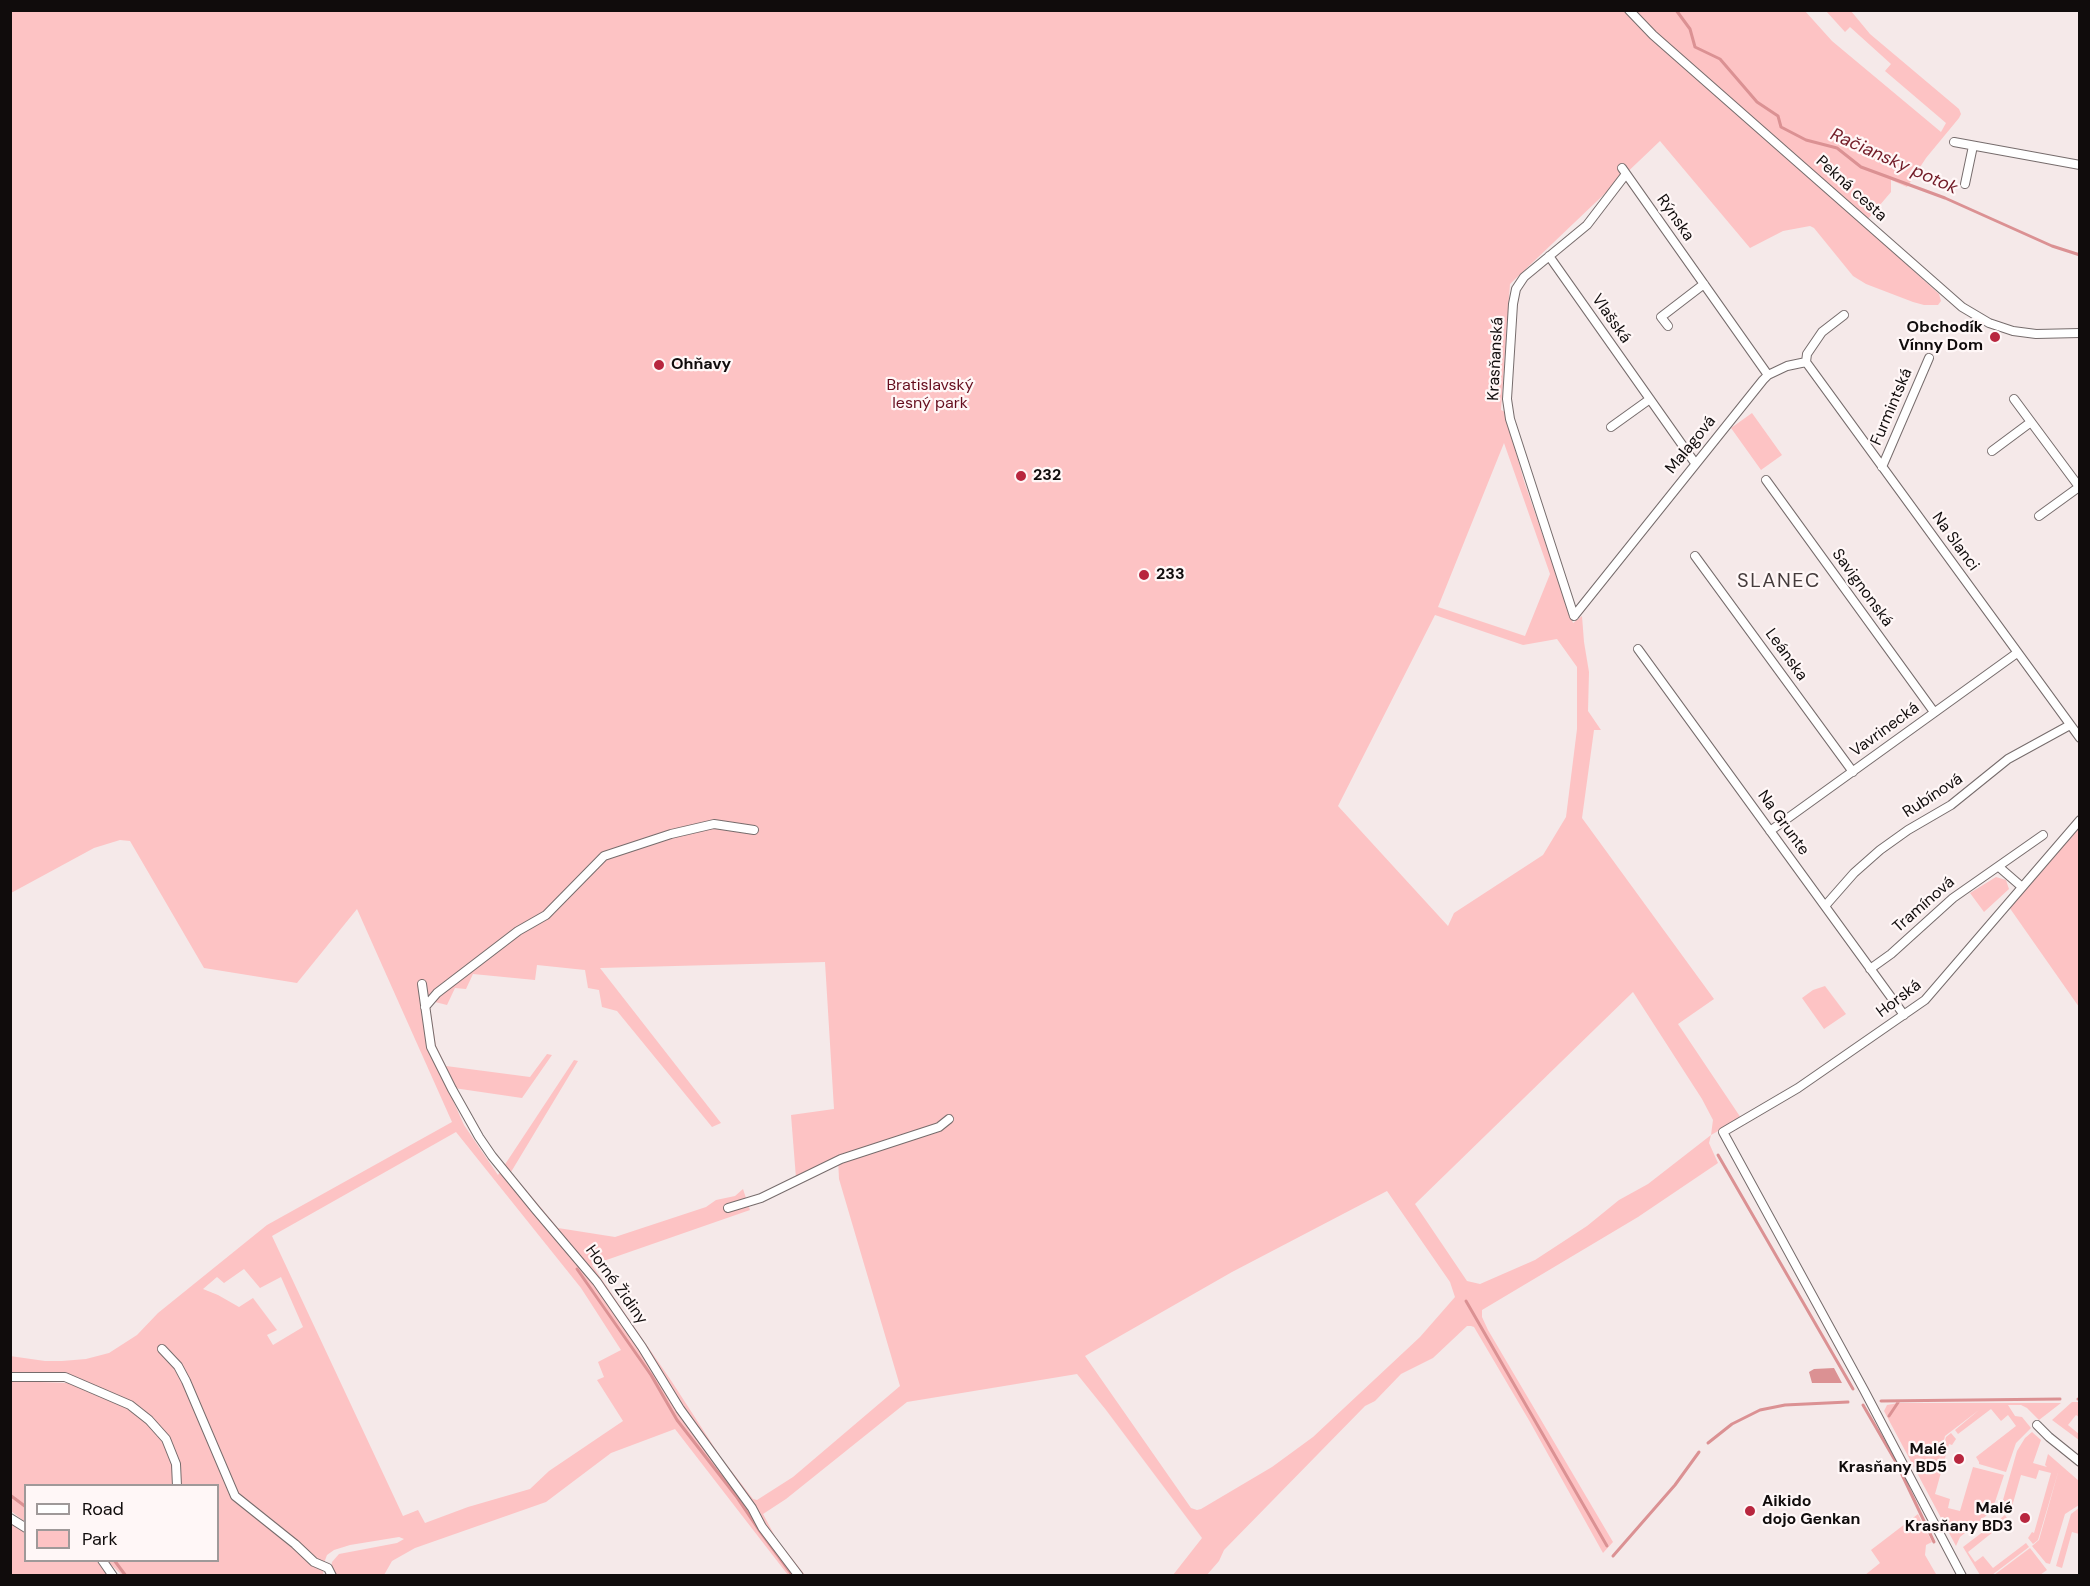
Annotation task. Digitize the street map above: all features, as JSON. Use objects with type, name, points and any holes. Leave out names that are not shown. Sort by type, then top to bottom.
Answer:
[{"type":"street","name":"Pekná cesta","points":[[1629,10],[1653,35],[1962,308],[1989,323],[2013,331],[2036,334],[2079,333]]},
{"type":"street","points":[[1954,142],[2079,165]]},
{"type":"street","points":[[1965,184],[1973,146]]},
{"type":"street","name":"Krasňanská","points":[[1574,616],[1511,425],[1508,406],[1513,304],[1516,289],[1524,277],[1587,225],[1624,171]]},
{"type":"street","name":"Rýnska","points":[[1624,171],[1768,375]]},
{"type":"street","name":"Vlašská","points":[[1549,256],[1695,464]]},
{"type":"street","points":[[1668,326],[1661,316],[1704,284]]},
{"type":"street","points":[[1768,375],[1787,366],[1806,363],[1809,351],[1822,333],[1845,315]]},
{"type":"street","name":"Furmintská","points":[[1882,467],[1929,358]]},
{"type":"street","name":"Na Slanci","points":[[1806,363],[2079,738]]},
{"type":"street","name":"Malagová","points":[[1574,616],[1768,375]]},
{"type":"street","points":[[1611,428],[1650,399]]},
{"type":"street","points":[[2014,399],[2079,488],[2039,516]]},
{"type":"street","points":[[1992,451],[2031,422]]},
{"type":"street","name":"Savignonská","points":[[1766,480],[1934,712]]},
{"type":"street","name":"Leánska","points":[[1695,556],[1853,772]]},
{"type":"street","name":"Na Grunte","points":[[1638,649],[1904,1015]]},
{"type":"street","name":"Vavrinecká","points":[[1770,831],[2017,652]]},
{"type":"street","name":"Rubínová","points":[[1825,906],[1854,873],[1894,839],[1951,805],[2008,759],[2070,725]]},
{"type":"street","name":"Horská","points":[[1962,1575],[1723,1132],[1798,1088],[1931,995],[2079,820]]},
{"type":"street","points":[[425,1007],[437,993],[518,931],[546,915],[604,856],[670,834],[714,824],[754,830]]},
{"type":"street","name":"Tramínová","points":[[1870,969],[1891,954],[1953,898],[2043,835]]},
{"type":"street","points":[[1999,867],[2022,887]]},
{"type":"street","name":"Horné Židiny","points":[[422,984],[431,1047],[479,1137],[536,1210],[593,1276],[648,1355],[694,1429],[752,1508],[762,1527],[799,1575]]},
{"type":"street","points":[[728,1208],[761,1198],[841,1160],[939,1127],[950,1119]]},
{"type":"street","points":[[162,1349],[178,1366],[186,1381],[235,1496],[314,1562],[328,1568],[332,1575]]},
{"type":"street","points":[[10,1377],[58,1377],[75,1381],[130,1405],[166,1438],[176,1464],[177,1484]]},
{"type":"street","points":[[2037,1425],[2079,1462]]},
{"type":"street","points":[[10,1518],[24,1527]]},
{"type":"street","points":[[103,1562],[113,1575]]},
{"type":"green space","name":"Bratislavský lesný park","points":[[11,11],[1805,11],[1832,41],[1941,132],[1946,123],[1885,71],[1891,64],[1850,27],[1845,32],[1826,11],[1851,11],[1870,34],[1959,109],[1961,114],[1926,158],[1907,187],[1891,180],[1891,192],[1868,219],[1872,233],[1939,294],[1941,301],[1938,305],[1913,302],[1866,284],[1853,276],[1810,226],[1783,231],[1750,248],[1660,141],[1510,284],[1501,410],[1505,412],[1524,481],[1573,623],[1582,616],[1589,672],[1588,711],[1601,730],[1594,730],[1582,818],[1714,999],[1678,1024],[1741,1118],[1711,1135],[1709,1143],[1718,1163],[1638,1217],[1482,1310],[1482,1317],[1488,1330],[1613,1542],[1603,1553],[1474,1327],[1467,1326],[1433,1358],[1401,1374],[1375,1401],[1365,1406],[1224,1550],[1219,1561],[1206,1576],[1173,1575],[1202,1538],[1077,1374],[907,1402],[786,1499],[763,1514],[776,1538],[805,1575],[788,1575],[675,1429],[611,1453],[546,1502],[415,1548],[392,1561],[384,1575],[336,1575],[331,1568],[332,1562],[339,1554],[397,1543],[404,1539],[399,1537],[334,1550],[327,1555],[323,1575],[122,1575],[108,1562],[219,1562],[219,1484],[24,1484],[24,1521],[11,1511],[11,1381],[69,1383],[74,1381],[11,1377],[10,1356],[62,1361],[86,1359],[109,1353],[137,1335],[158,1313],[267,1225],[452,1122],[357,909],[297,983],[204,968],[130,841],[120,840],[94,848],[11,893]],"holes":[[[1504,443],[1550,574],[1525,636],[1438,607]],[[1435,615],[1523,645],[1557,639],[1577,667],[1577,729],[1566,817],[1543,855],[1454,913],[1448,926],[1338,806]],[[825,962],[834,1109],[791,1115],[796,1178],[838,1159],[839,1179],[900,1386],[793,1477],[757,1500],[753,1499],[720,1456],[592,1265],[750,1210],[743,1189],[735,1196],[716,1200],[706,1207],[615,1237],[558,1228],[511,1172],[578,1061],[574,1060],[498,1175],[464,1125],[447,1087],[522,1098],[552,1055],[547,1054],[530,1077],[446,1066],[436,1046],[430,1007],[435,1002],[447,1005],[455,988],[466,989],[473,974],[535,980],[537,965],[585,970],[588,988],[599,990],[602,1007],[617,1011],[712,1127],[721,1123],[600,968]],[[1633,992],[1702,1099],[1713,1120],[1711,1135],[1648,1184],[1619,1200],[1587,1226],[1535,1260],[1480,1284],[1467,1281],[1415,1204]],[[456,1132],[581,1288],[621,1350],[598,1362],[604,1377],[597,1380],[623,1421],[549,1471],[530,1489],[468,1507],[425,1523],[418,1510],[403,1516],[272,1236]],[[1387,1191],[1450,1282],[1455,1297],[1420,1337],[1313,1437],[1272,1467],[1197,1510],[1191,1508],[1085,1356],[1232,1272]],[[244,1269],[260,1288],[281,1277],[303,1327],[273,1345],[267,1335],[277,1330],[253,1298],[239,1307],[203,1289],[217,1277],[224,1283]]]},
{"type":"green space","points":[[1752,413],[1782,455],[1761,470],[1731,428]]},
{"type":"green space","points":[[2079,825],[2079,1007],[2009,907]]},
{"type":"green space","points":[[1996,877],[2006,880],[2009,889],[1984,912],[1970,893]]},
{"type":"green space","points":[[1825,986],[1846,1014],[1824,1029],[1802,998],[1813,990]]},
{"type":"green space","points":[[2072,1402],[2079,1402],[2079,1417],[2076,1415],[2068,1425],[2079,1434],[2079,1440],[2052,1420]]},
{"type":"green space","points":[[1899,1403],[2061,1403],[2039,1420],[2021,1405],[2008,1405],[2015,1416],[2022,1417],[2031,1428],[2016,1443],[2006,1472],[1979,1464],[1976,1457],[2016,1426],[2008,1415],[2001,1421],[1991,1409],[1958,1434],[1955,1430],[1979,1410],[1945,1436],[1938,1465],[1946,1437],[1951,1433],[1956,1439],[1952,1445],[1949,1444],[1935,1494],[1950,1499],[1948,1508],[1960,1511],[1973,1467],[2004,1475],[1992,1511],[1960,1537],[1956,1546],[1884,1411],[1887,1405]]},
{"type":"green space","points":[[2032,1432],[2041,1440],[2033,1463],[2047,1467],[2045,1465],[2048,1454],[2079,1481],[2079,1505],[2065,1514],[2050,1564],[2046,1563],[2032,1546],[2039,1540],[2059,1469],[2038,1540],[2033,1544],[2028,1538],[2032,1532],[2034,1533],[2051,1473],[2039,1470],[2036,1479],[2021,1475],[2011,1510],[2001,1507],[2017,1451]]},
{"type":"green space","points":[[2079,1508],[2079,1534],[2072,1532],[2062,1568],[2056,1566],[2071,1514]]},
{"type":"green space","points":[[1918,1514],[1932,1542],[1926,1545],[1925,1555],[1936,1574],[1934,1576],[1865,1575],[1880,1563],[1871,1550]]},
{"type":"green space","points":[[2005,1515],[2008,1520],[1968,1552],[1975,1562],[1983,1556],[1993,1568],[2026,1543],[2029,1547],[1992,1575],[1980,1575],[1963,1547]]},
{"type":"green space","points":[[10,1521],[24,1530],[24,1562],[98,1562],[107,1575],[11,1575]]},
{"type":"green space","points":[[2030,1548],[2047,1570],[2040,1575],[1994,1575]]},
{"type":"shaded area","points":[[1834,1368],[1842,1383],[1812,1383],[1809,1372],[1814,1369]]},
{"type":"waterway","name":"Račiansky potok","points":[[1676,10],[1690,29],[1695,47],[1720,59],[1757,102],[1778,116],[1781,127],[1806,140],[1837,148],[1861,167],[1945,198],[2052,246],[2080,255]]},
{"type":"waterway","points":[[1718,1155],[1853,1389]]},
{"type":"waterway","points":[[577,1269],[651,1375],[677,1420],[736,1496],[793,1576]]},
{"type":"waterway","points":[[1466,1301],[1607,1546]]},
{"type":"waterway","points":[[1881,1401],[2060,1399]]},
{"type":"waterway","points":[[1889,1416],[1899,1401]]},
{"type":"waterway","points":[[1708,1443],[1732,1424],[1760,1410],[1785,1405],[1848,1402]]},
{"type":"waterway","points":[[1863,1405],[1896,1462],[1934,1542]]},
{"type":"waterway","points":[[1613,1556],[1675,1485],[1699,1452]]},
{"type":"waterway","points":[[10,1495],[24,1506]]},
{"type":"waterway","points":[[116,1562],[126,1576]]},
{"type":"place","name":"Obchodík Vínny Dom","points":[[1995,337]]},
{"type":"place","name":"Ohňavy","points":[[659,365]]},
{"type":"place","name":"232","points":[[1021,476]]},
{"type":"place","name":"233","points":[[1144,575]]},
{"type":"place","name":"Malé Krasňany BD5","points":[[1959,1459]]},
{"type":"place","name":"Aikido dojo Genkan","points":[[1750,1511]]},
{"type":"place","name":"Malé Krasňany BD3","points":[[2025,1518]]},
{"type":"district","name":"SLANEC","points":[[1779,582]]}]
